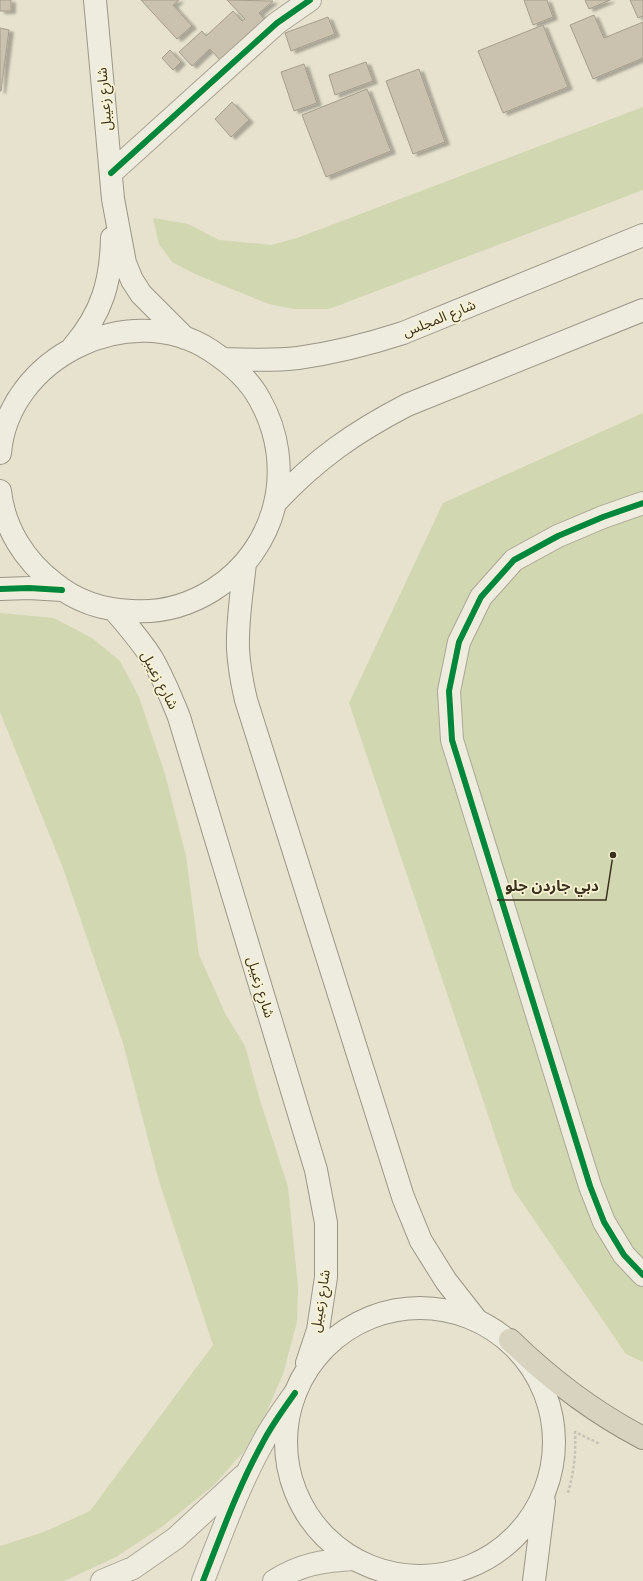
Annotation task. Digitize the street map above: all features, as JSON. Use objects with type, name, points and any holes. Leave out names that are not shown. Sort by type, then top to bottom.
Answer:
[{"type":"highway","points":[[510,1340],[537,1366],[566,1389],[596,1411],[643,1438]]},
{"type":"main road","name":"شارع زعيبل","points":[[95,0],[113,198],[125,263],[132,280],[145,299],[185,338]]},
{"type":"main road","points":[[111,172],[277,23],[310,0]]},
{"type":"main road","name":"شارع زعيبل","points":[[71,348],[84,334],[94,318],[108,284],[111,265],[113,198]]},
{"type":"main road","name":"شارع المجلس","points":[[224,359],[261,360],[297,358],[333,353],[368,345],[403,333],[643,235]]},
{"type":"main road","points":[[276,502],[298,479],[323,457],[350,437],[378,420],[407,405],[643,310]]},
{"type":"main road","points":[[0,453],[4,425],[20,398],[34,379],[51,362],[71,348],[93,339],[116,333],[139,331],[162,333],[185,338],[206,347],[224,359],[244,378],[260,399],[271,423],[278,449],[279,476],[276,502],[269,524],[245,563],[224,583],[200,598],[172,608],[144,612],[115,610],[96,606],[78,599],[62,590],[40,572],[22,551],[9,527],[1,501],[0,491]]},
{"type":"main road","points":[[643,503],[603,517],[558,536],[514,560],[481,597],[458,642],[449,691],[452,740],[590,1186],[604,1222],[624,1255],[643,1275]]},
{"type":"main road","points":[[245,563],[238,622],[238,649],[240,675],[246,700],[403,1197],[421,1241],[446,1281],[475,1318]]},
{"type":"main road","points":[[0,589],[29,588],[62,590]]},
{"type":"main road","name":"شارع زعيبل","points":[[115,610],[135,634],[152,660],[167,688],[179,716],[316,1170],[326,1223],[326,1277],[318,1330],[298,1387]]},
{"type":"main road","points":[[203,1581],[261,1444],[324,1348],[357,1324],[395,1310],[435,1308],[475,1318],[510,1340],[536,1372],[551,1409],[555,1450],[546,1490],[534,1581]]},
{"type":"main road","points":[[298,1387],[286,1430],[288,1468],[301,1504],[323,1535],[353,1559],[385,1576],[419,1576],[459,1570],[496,1553],[526,1525],[546,1490]]},
{"type":"main road","points":[[102,1581],[133,1568],[176,1538],[248,1472]]},
{"type":"main road","points":[[274,1581],[289,1571],[320,1562],[353,1559]]},
{"type":"path","points":[[567,1496],[573,1476],[576,1456],[575,1432],[602,1445]]},
{"type":"green space","points":[[643,107],[643,190],[329,309],[294,309],[269,304],[195,274],[172,262],[159,244],[153,218],[188,224],[219,240],[271,245],[297,238]]},
{"type":"green space","points":[[643,413],[643,1362],[626,1354],[513,1189],[349,703],[443,503]]},
{"type":"green space","points":[[0,613],[54,618],[92,638],[120,661],[139,697],[165,774],[186,856],[199,955],[226,1015],[245,1046],[260,1100],[288,1187],[298,1287],[297,1322],[283,1374],[267,1411],[244,1451],[214,1485],[163,1526],[116,1557],[64,1581],[0,1581],[0,1546],[44,1532],[90,1511],[213,1345],[159,1181],[123,1043],[63,868],[0,712]]},
{"type":"building","points":[[0,0],[11,0],[11,11],[0,11]]},
{"type":"building","points":[[141,0],[179,0],[173,5],[192,26],[177,39]]},
{"type":"building","points":[[227,0],[273,1],[259,13],[265,20],[221,61],[210,49],[192,66],[179,52],[202,31],[206,36],[233,11],[242,21],[245,19]]},
{"type":"building","points":[[524,0],[547,0],[553,17],[533,25]]},
{"type":"building","points":[[585,0],[610,0],[589,9]]},
{"type":"building","points":[[630,0],[643,0],[643,16],[638,18]]},
{"type":"building","points":[[594,15],[604,38],[643,22],[643,58],[593,79],[570,25]]},
{"type":"building","points":[[328,17],[335,34],[291,51],[285,33]]},
{"type":"building","points":[[543,25],[568,87],[503,113],[478,51]]},
{"type":"building","points":[[0,28],[9,30],[1,91],[0,91]]},
{"type":"building","points":[[170,50],[181,62],[173,70],[162,58]]},
{"type":"building","points":[[366,62],[373,81],[335,95],[329,75]]},
{"type":"building","points":[[304,64],[317,103],[294,111],[281,72]]},
{"type":"building","points":[[419,69],[445,142],[413,154],[386,81]]},
{"type":"building","points":[[367,89],[391,151],[326,177],[302,115]]},
{"type":"building","points":[[232,102],[249,120],[231,137],[215,119]]},
{"type":"cycle path","points":[[111,173],[277,23],[310,0]]},
{"type":"cycle path","points":[[643,503],[603,517],[558,536],[514,560],[481,597],[459,642],[449,691],[452,740],[590,1186],[604,1222],[624,1255],[643,1275]]},
{"type":"cycle path","points":[[0,589],[29,588],[62,590]]},
{"type":"cycle path","points":[[203,1581],[230,1511],[253,1460],[277,1418],[295,1393]]},
{"type":"place","name":"دبي جاردن جلو","points":[[613,855]]}]
